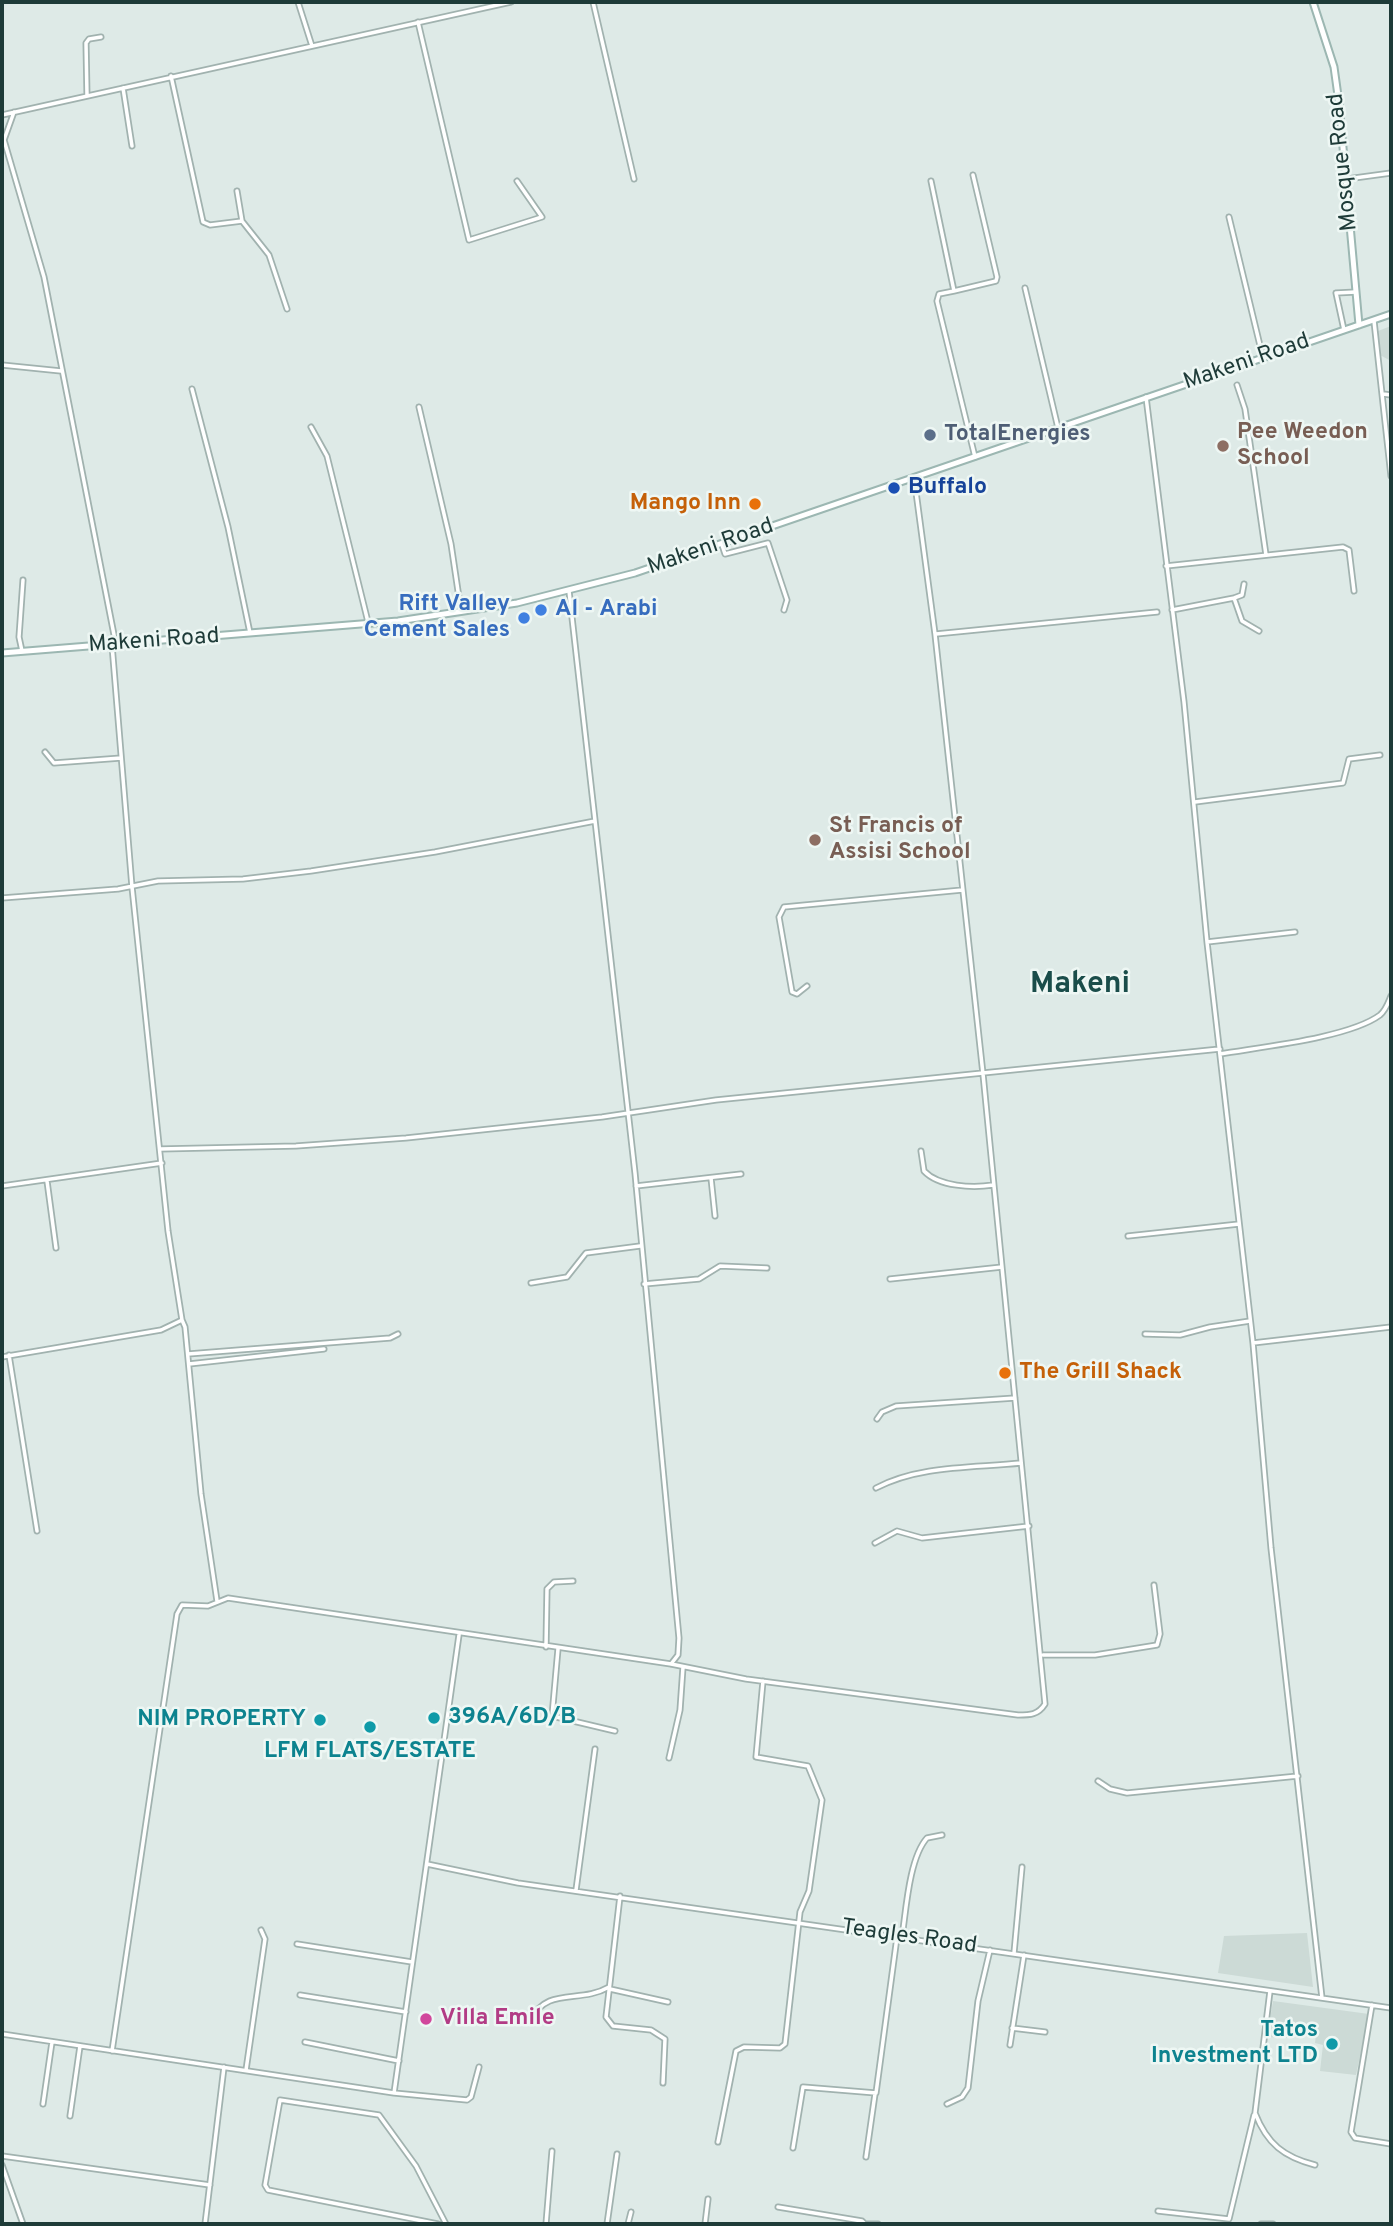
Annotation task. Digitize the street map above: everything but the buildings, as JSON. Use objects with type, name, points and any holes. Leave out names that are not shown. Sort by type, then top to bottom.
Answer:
[{"type":"main road","name":"Mosque Road","points":[[1313,2],[1334,66],[1359,325]]},
{"type":"main road","name":"Makeni Road","points":[[2,653],[369,624],[461,613],[569,591],[722,545],[1391,314]]},
{"type":"street","points":[[298,2],[312,47]]},
{"type":"street","points":[[2,115],[170,75],[312,47],[511,2]]},
{"type":"street","points":[[593,2],[634,179]]},
{"type":"street","points":[[418,22],[470,240],[542,218],[541,211],[517,181]]},
{"type":"street","points":[[87,96],[86,43],[89,39],[102,37]]},
{"type":"street","points":[[170,75],[203,222],[210,225],[242,221]]},
{"type":"street","points":[[123,88],[132,146]]},
{"type":"street","points":[[14,112],[3,139],[44,277],[114,645],[132,887],[160,1149],[188,1354],[204,1517],[216,1601]]},
{"type":"street","points":[[1347,179],[1391,173]]},
{"type":"street","points":[[973,175],[996,281],[939,294],[937,301],[975,458]]},
{"type":"street","points":[[931,181],[954,291]]},
{"type":"street","points":[[237,191],[242,221],[268,253],[287,309]]},
{"type":"street","points":[[1229,218],[1263,358]]},
{"type":"street","points":[[1025,288],[1058,428]]},
{"type":"street","points":[[1344,330],[1336,293],[1356,292]]},
{"type":"street","points":[[1373,320],[1391,476]]},
{"type":"street","points":[[2,365],[61,370]]},
{"type":"street","points":[[1237,385],[1245,409],[1266,555]]},
{"type":"street","points":[[192,389],[228,527],[251,635]]},
{"type":"street","points":[[1383,394],[1391,395]]},
{"type":"street","points":[[1146,397],[1195,802],[1207,942],[1253,1343],[1271,1548],[1322,1998]]},
{"type":"street","points":[[419,407],[450,544],[461,613]]},
{"type":"street","points":[[310,427],[327,456],[369,624]]},
{"type":"street","points":[[112,2051],[177,1614],[186,1604],[208,1606],[228,1598],[459,1635],[671,1664],[763,1681],[1032,1714],[1041,1711],[1045,1704],[983,1074],[935,634],[914,477]]},
{"type":"street","points":[[722,545],[724,554],[768,543],[786,598],[784,610]]},
{"type":"street","points":[[1166,566],[1347,548],[1354,591]]},
{"type":"street","points":[[22,651],[19,637],[23,580]]},
{"type":"street","points":[[1172,610],[1234,598],[1242,595],[1244,584]]},
{"type":"street","points":[[569,591],[636,1186],[679,1638],[678,1655],[671,1664]]},
{"type":"street","points":[[1234,598],[1242,621],[1259,631]]},
{"type":"street","points":[[935,634],[1157,612]]},
{"type":"street","points":[[45,752],[54,763],[121,758]]},
{"type":"street","points":[[1195,802],[1343,783],[1349,759],[1380,755]]},
{"type":"street","points":[[2,898],[132,887],[158,881],[243,878],[311,871],[435,852],[595,821]]},
{"type":"street","points":[[807,986],[797,994],[792,992],[779,917],[780,910],[784,907],[962,890]]},
{"type":"street","points":[[1207,942],[1295,932]]},
{"type":"street","points":[[160,1149],[296,1146],[406,1138],[628,1114],[716,1100],[1220,1052],[1314,1038],[1372,1020],[1385,1009],[1391,996]]},
{"type":"street","points":[[920,1151],[925,1171],[934,1178],[966,1186],[993,1185]]},
{"type":"street","points":[[2,1186],[162,1163]]},
{"type":"street","points":[[636,1186],[741,1174]]},
{"type":"street","points":[[711,1178],[715,1216]]},
{"type":"street","points":[[47,1181],[55,1248]]},
{"type":"street","points":[[1128,1236],[1239,1224]]},
{"type":"street","points":[[531,1283],[567,1277],[586,1253],[640,1246]]},
{"type":"street","points":[[645,1284],[699,1279],[710,1269],[720,1266],[767,1268]]},
{"type":"street","points":[[890,1279],[1002,1267]]},
{"type":"street","points":[[2,1357],[162,1329],[182,1320]]},
{"type":"street","points":[[1145,1334],[1180,1335],[1250,1321]]},
{"type":"street","points":[[1253,1343],[1391,1327]]},
{"type":"street","points":[[188,1354],[390,1338],[398,1334]]},
{"type":"street","points":[[189,1364],[324,1349]]},
{"type":"street","points":[[9,1355],[37,1531]]},
{"type":"street","points":[[877,1419],[883,1412],[897,1406],[1015,1398]]},
{"type":"street","points":[[876,1488],[895,1479],[939,1471],[1021,1463]]},
{"type":"street","points":[[874,1544],[897,1531],[922,1538],[1029,1526]]},
{"type":"street","points":[[546,1647],[547,1589],[554,1582],[573,1581]]},
{"type":"street","points":[[1042,1655],[1082,1656],[1146,1649],[1157,1645],[1160,1634],[1154,1585]]},
{"type":"street","points":[[394,2092],[459,1635]]},
{"type":"street","points":[[558,1649],[552,1716],[614,1731]]},
{"type":"street","points":[[669,1758],[680,1710],[683,1666]]},
{"type":"street","points":[[718,2142],[736,2051],[744,2047],[780,2048],[785,2044],[801,1923],[800,1912],[809,1891],[822,1800],[808,1766],[758,1759],[755,1755],[763,1681]]},
{"type":"street","points":[[576,1890],[595,1749]]},
{"type":"street","points":[[1098,1781],[1110,1789],[1127,1793],[1297,1776]]},
{"type":"street","points":[[866,2157],[900,1937],[911,1884],[922,1845],[927,1838],[942,1835]]},
{"type":"street","name":"Teagles Road","points":[[427,1864],[478,1876],[1391,2008]]},
{"type":"street","points":[[1014,1953],[1022,1867]]},
{"type":"street","points":[[620,1896],[609,1988],[608,2022],[613,2026],[651,2030],[665,2039],[663,2083]]},
{"type":"street","points":[[246,2070],[265,1938],[261,1930]]},
{"type":"street","points":[[297,1944],[414,1962]]},
{"type":"street","points":[[947,2104],[962,2097],[968,2088],[978,2001],[990,1950]]},
{"type":"street","points":[[1010,2045],[1024,1955]]},
{"type":"street","points":[[531,2020],[536,2009],[547,2001],[588,1995],[609,1988],[668,2002]]},
{"type":"street","points":[[1158,2211],[1229,2219],[1255,2113],[1270,1991]]},
{"type":"street","points":[[300,1995],[407,2012]]},
{"type":"street","points":[[1372,2005],[1351,2132],[1356,2138],[1391,2144]]},
{"type":"street","points":[[1013,2028],[1045,2032]]},
{"type":"street","points":[[2,2034],[394,2092],[467,2100],[471,2097],[479,2067]]},
{"type":"street","points":[[43,2104],[52,2042]]},
{"type":"street","points":[[305,2042],[399,2061]]},
{"type":"street","points":[[70,2116],[80,2046]]},
{"type":"street","points":[[205,2224],[224,2067]]},
{"type":"street","points":[[793,2148],[803,2087],[875,2094]]},
{"type":"street","points":[[438,2224],[266,2188],[280,2100],[379,2115],[431,2191],[446,2224]]},
{"type":"street","points":[[1255,2113],[1261,2128],[1283,2154],[1315,2165]]},
{"type":"street","points":[[546,2224],[552,2151]]},
{"type":"street","points":[[607,2224],[617,2154]]},
{"type":"street","points":[[2,2156],[210,2185]]},
{"type":"street","points":[[2,2165],[23,2224]]},
{"type":"street","points":[[705,2224],[708,2199]]},
{"type":"street","points":[[778,2207],[862,2221],[865,2224],[878,2224]]},
{"type":"street","points":[[628,2224],[631,2212]]},
{"type":"street","points":[[1261,2224],[1273,2224]]},
{"type":"shaded area","points":[[1391,326],[1391,361],[1380,355],[1378,331]]},
{"type":"shaded area","points":[[1307,1933],[1313,1987],[1218,1973],[1224,1936]]},
{"type":"shaded area","name":"Tatos Investment LTD","points":[[1273,2001],[1369,2014],[1356,2075],[1320,2071],[1323,2045],[1315,2043],[1316,2035],[1289,2032],[1288,2038],[1267,2037]]},
{"type":"place","name":"TotalEnergies","points":[[930,435]]},
{"type":"place","name":"Pee Weedon School","points":[[1223,446]]},
{"type":"place","name":"Buffalo","points":[[894,488]]},
{"type":"place","name":"Mango Inn","points":[[755,504]]},
{"type":"place","name":"Al - Arabi","points":[[541,610]]},
{"type":"place","name":"Rift Valley Cement Sales","points":[[524,618]]},
{"type":"place","name":"St Francis of Assisi School","points":[[815,840]]},
{"type":"place","name":"The Grill Shack","points":[[1005,1373]]},
{"type":"place","name":"396A/6D/B","points":[[434,1718]]},
{"type":"place","name":"NIM PROPERTY","points":[[320,1720]]},
{"type":"place","name":"LFM FLATS/ESTATE","points":[[370,1727]]},
{"type":"place","name":"Villa Emile","points":[[426,2019]]},
{"type":"place","name":"Tatos Investment LTD","points":[[1332,2044]]},
{"type":"district","name":"Makeni","points":[[1080,986]]}]
